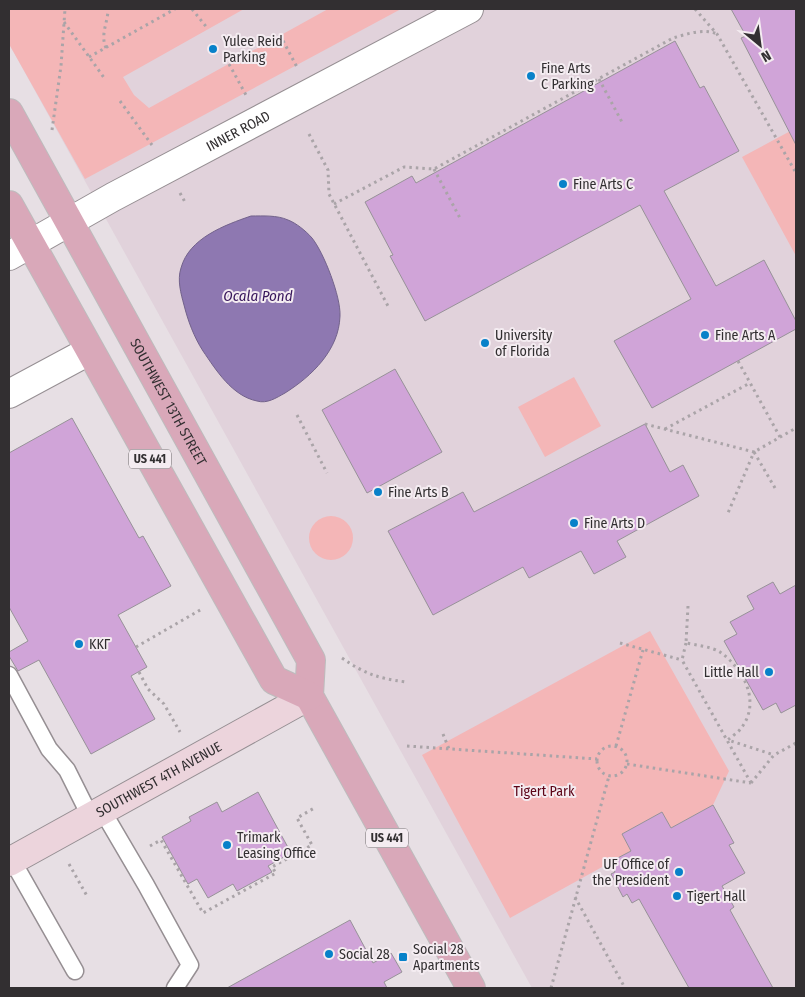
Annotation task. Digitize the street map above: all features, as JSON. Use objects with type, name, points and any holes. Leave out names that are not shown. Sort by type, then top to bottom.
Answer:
[{"type":"main road","name":"SOUTHWEST 13TH STREET","points":[[9,113],[311,660],[309,696]]},
{"type":"main road","name":"US 441","points":[[9,205],[19,250],[89,351],[274,680],[309,696],[471,988]]},
{"type":"street","name":"INNER ROAD","points":[[19,250],[469,9]]},
{"type":"street","points":[[9,394],[89,351]]},
{"type":"street","name":"SOUTHWEST 4TH AVENUE","points":[[10,861],[309,696]]},
{"type":"lane","points":[[9,675],[49,749],[66,770],[146,885],[190,965],[175,988]]},
{"type":"lane","points":[[10,861],[75,971]]},
{"type":"path","points":[[51,133],[61,66],[65,9]]},
{"type":"path","points":[[106,48],[103,34],[108,9]]},
{"type":"path","points":[[89,57],[175,9]]},
{"type":"path","points":[[192,9],[208,29]]},
{"type":"path","points":[[695,9],[718,34],[796,173]]},
{"type":"path","points":[[64,22],[105,79]]},
{"type":"path","points":[[334,204],[404,167],[434,169],[673,38],[698,32],[718,34]]},
{"type":"path","points":[[280,35],[298,70]]},
{"type":"path","points":[[229,64],[247,97]]},
{"type":"path","points":[[599,79],[623,124]]},
{"type":"path","points":[[309,134],[328,170],[329,194],[389,308]]},
{"type":"path","points":[[434,169],[461,220]]},
{"type":"path","points":[[738,361],[780,438]]},
{"type":"path","points":[[664,429],[750,383]]},
{"type":"path","points":[[297,415],[327,473]]},
{"type":"path","points":[[645,424],[754,452],[775,488]]},
{"type":"path","points":[[728,513],[754,452],[796,428]]},
{"type":"path","points":[[688,606],[686,643],[682,660],[751,783]]},
{"type":"path","points":[[136,647],[202,609]]},
{"type":"path","points":[[620,643],[682,660]]},
{"type":"path","points":[[686,643],[719,651],[744,677],[749,691],[750,709],[742,727],[728,740]]},
{"type":"path","points":[[616,746],[643,650]]},
{"type":"path","points":[[342,658],[360,671],[379,678],[406,682]]},
{"type":"path","points":[[138,672],[148,689],[164,704],[180,732]]},
{"type":"path","points":[[443,734],[448,749]]},
{"type":"path","points":[[728,740],[774,755]]},
{"type":"path","points":[[751,783],[774,755],[796,743]]},
{"type":"path","points":[[407,746],[597,759]]},
{"type":"path","points":[[616,746],[624,751],[626,755],[626,769],[619,775],[609,776],[599,768],[597,759],[606,747],[616,746]]},
{"type":"path","points":[[627,764],[751,783]]},
{"type":"path","points":[[551,988],[609,776]]},
{"type":"path","points":[[149,847],[162,840],[203,914],[276,872],[272,867],[312,845],[296,818],[316,807]]},
{"type":"path","points":[[69,864],[86,896]]},
{"type":"path","points":[[575,897],[625,988]]},
{"type":"shaded area","name":"University of Florida","points":[[9,9],[796,9],[796,988],[532,988],[9,44]]},
{"type":"green space","points":[[9,9],[244,9],[123,77],[134,95],[149,108],[328,9],[401,9],[85,179],[9,44]]},
{"type":"green space","points":[[796,128],[796,256],[742,157]]},
{"type":"green space","points":[[574,377],[601,426],[545,457],[518,407]]},
{"type":"green space","points":[[331,516],[343,520],[349,526],[353,538],[349,550],[343,556],[331,560],[319,556],[313,550],[309,538],[313,526],[319,520]]},
{"type":"green space","name":"Tigert Park","points":[[650,631],[729,771],[713,805],[671,828],[662,812],[622,834],[631,851],[510,918],[422,755]]},
{"type":"water","name":"Ocala Pond","points":[[251,216],[284,218],[298,225],[310,235],[326,264],[335,287],[340,308],[335,340],[322,361],[305,379],[275,399],[264,402],[240,394],[232,388],[213,366],[200,346],[187,317],[179,282],[181,268],[192,248],[209,234],[220,228]]},
{"type":"building","points":[[731,9],[796,9],[796,145],[741,38],[746,36]]},
{"type":"building","name":"Fine Arts C","points":[[675,41],[700,88],[704,86],[739,151],[664,191],[716,286],[764,260],[796,321],[796,329],[652,408],[614,341],[691,299],[640,205],[425,321],[390,256],[393,255],[365,202],[412,176],[416,183]]},
{"type":"building","points":[[395,369],[442,452],[367,493],[322,410]]},
{"type":"building","points":[[72,418],[139,538],[143,536],[171,586],[118,615],[147,667],[131,676],[155,719],[91,754],[39,660],[18,671],[9,656],[9,652],[28,641],[9,607],[9,453]]},
{"type":"building","name":"Fine Arts D","points":[[645,424],[670,472],[683,465],[699,496],[617,541],[626,557],[594,574],[581,551],[529,578],[523,567],[433,615],[388,531],[463,492],[474,512]]},
{"type":"building","name":"Little Hall","points":[[773,582],[780,594],[796,585],[796,705],[781,713],[776,703],[763,710],[724,641],[737,634],[730,622],[754,609],[747,596]]},
{"type":"building","name":"Trimark Leasing Office","points":[[258,792],[291,853],[268,866],[272,872],[237,891],[233,884],[208,898],[197,879],[188,884],[162,837],[191,821],[189,817],[217,802],[222,812]]},
{"type":"building","name":"Tigert Hall","points":[[713,805],[734,843],[729,845],[745,873],[722,886],[734,907],[730,910],[773,988],[689,988],[639,899],[632,903],[627,894],[623,897],[611,874],[615,872],[610,862],[631,851],[622,834],[662,812],[671,828]]},
{"type":"building","name":"Social 28","points":[[350,920],[373,963],[391,953],[402,972],[384,982],[387,988],[227,988]]},
{"type":"place","name":"Yulee Reid Parking","points":[[213,49]]},
{"type":"place","name":"Fine Arts C Parking","points":[[531,76]]},
{"type":"place","name":"Fine Arts C","points":[[563,184]]},
{"type":"place","name":"Fine Arts A","points":[[705,335]]},
{"type":"place","name":"University of Florida","points":[[485,343]]},
{"type":"place","name":"Fine Arts B","points":[[378,492]]},
{"type":"place","name":"Fine Arts D","points":[[574,523]]},
{"type":"place","name":"ΚΚΓ","points":[[79,644]]},
{"type":"place","name":"Little Hall","points":[[769,672]]},
{"type":"place","name":"Trimark Leasing Office","points":[[227,845]]},
{"type":"place","name":"UF Office of the President","points":[[679,872]]},
{"type":"place","name":"Tigert Hall","points":[[677,896]]},
{"type":"place","name":"Social 28","points":[[329,954]]},
{"type":"place","name":"Social 28 Apartments","points":[[403,957]]}]
